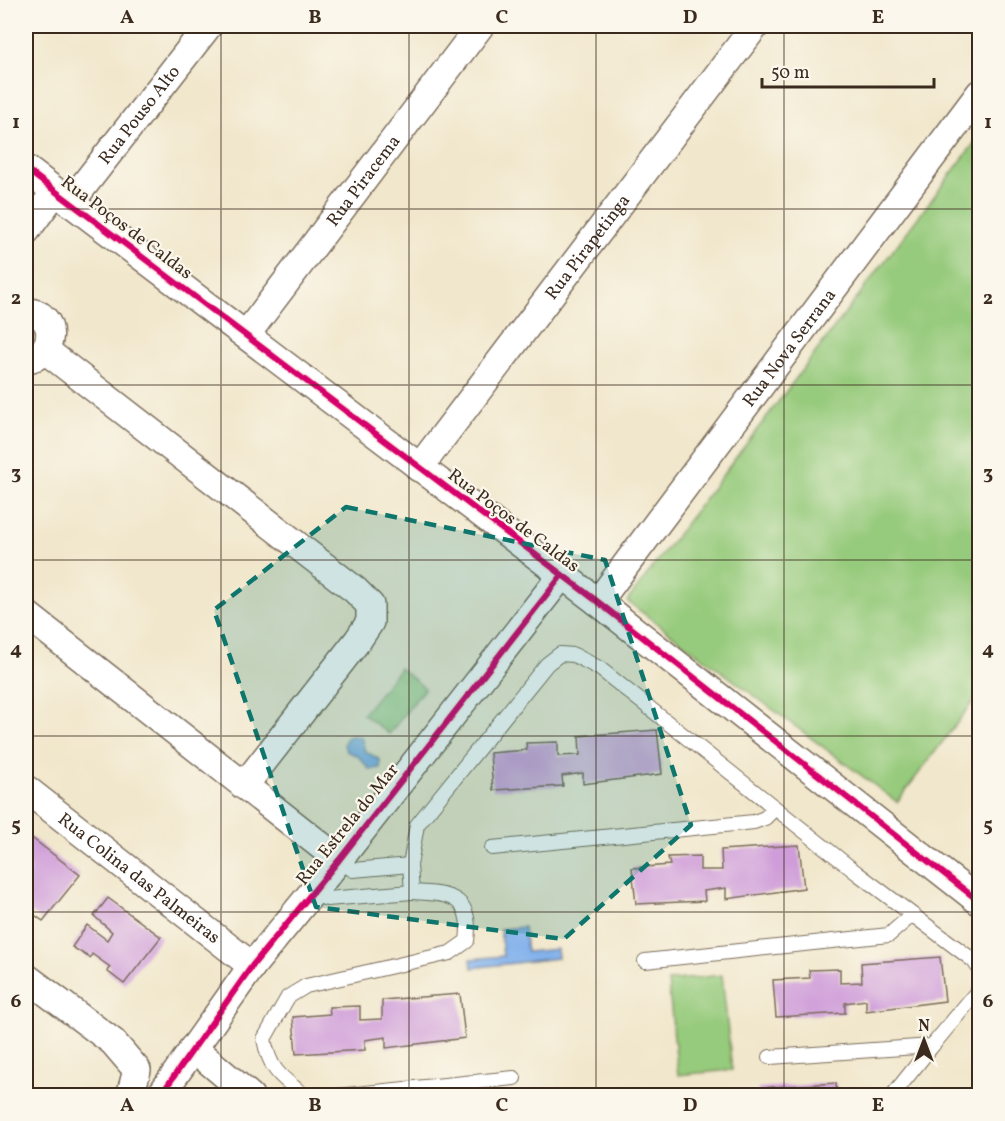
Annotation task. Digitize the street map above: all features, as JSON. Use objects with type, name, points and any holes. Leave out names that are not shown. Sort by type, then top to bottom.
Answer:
[{"type":"street","name":"Rua Pouso Alto","points":[[26,231],[63,197],[208,26]]},
{"type":"street","name":"Rua Piracema","points":[[246,335],[480,26]]},
{"type":"street","name":"Rua Pirapetinga","points":[[419,468],[755,26]]},
{"type":"street","name":"Rua Nova Serrana","points":[[598,602],[980,93]]},
{"type":"street","name":"Rua Poços de Caldas","points":[[26,169],[598,602],[979,899]]},
{"type":"street","points":[[26,312],[40,315],[47,322],[51,332],[35,354],[355,590],[370,605],[370,622],[358,640],[244,786]]},
{"type":"street","name":"Rua Estrela do Mar","points":[[160,1095],[252,966],[339,860],[562,575]]},
{"type":"street","points":[[26,614],[339,860]]},
{"type":"street","name":"Rua Colina das Palmeiras","points":[[26,789],[252,966]]},
{"type":"street","points":[[26,977],[113,1042],[137,1070],[130,1095]]},
{"type":"street","points":[[193,1048],[250,1095]]},
{"type":"lane","points":[[412,892],[410,865],[417,825],[547,664],[560,654],[574,656],[599,668],[974,962],[980,970]]},
{"type":"lane","points":[[492,848],[754,822],[765,818],[775,808]]},
{"type":"lane","points":[[339,860],[353,870],[410,865]]},
{"type":"lane","points":[[306,1095],[275,1071],[267,1057],[264,1039],[288,997],[306,986],[450,953],[467,941],[470,920],[462,903],[444,894],[412,892],[327,900],[311,893]]},
{"type":"lane","points":[[645,962],[889,935],[912,915]]},
{"type":"lane","points":[[892,1095],[980,988]]},
{"type":"lane","points":[[770,1058],[932,1046]]},
{"type":"lane","points":[[336,1095],[514,1078]]},
{"type":"highlighted area","points":[[346,507],[605,560],[691,825],[564,939],[316,907],[214,610]]},
{"type":"green space","points":[[979,137],[979,694],[897,802],[627,601]]},
{"type":"green space","points":[[400,668],[425,688],[389,734],[363,714]]},
{"type":"green space","points":[[722,975],[732,1070],[678,1075],[668,981]]},
{"type":"water","points":[[347,737],[361,737],[365,751],[380,760],[380,768],[370,770],[358,756],[346,751],[344,744]]},
{"type":"water","points":[[524,927],[527,952],[557,949],[558,958],[472,968],[471,959],[503,956],[500,929]]},
{"type":"building","points":[[657,730],[662,774],[583,784],[583,773],[562,776],[563,786],[493,790],[490,753],[527,750],[526,743],[558,742],[558,756],[580,755],[579,736]]},
{"type":"building","points":[[28,835],[80,875],[43,921],[26,909],[29,904],[26,901],[26,876],[31,869],[26,864]]},
{"type":"building","points":[[799,845],[804,888],[726,899],[726,888],[704,891],[705,901],[636,904],[632,868],[670,865],[668,857],[700,856],[700,870],[722,870],[721,850]]},
{"type":"building","points":[[108,898],[161,937],[124,984],[107,971],[110,967],[92,954],[90,958],[72,947],[87,925],[107,940],[112,932],[94,916]]},
{"type":"building","points":[[940,957],[945,1001],[866,1011],[866,1000],[845,1003],[845,1013],[776,1017],[773,980],[810,978],[809,970],[840,969],[840,983],[862,982],[861,963]]},
{"type":"building","points":[[460,994],[465,1038],[386,1048],[386,1037],[365,1040],[365,1050],[296,1054],[293,1017],[330,1014],[329,1007],[360,1006],[360,1020],[382,1019],[382,1000]]},
{"type":"building","points":[[836,1083],[837,1096],[758,1096],[758,1088]]},
{"type":"cycle path","points":[[26,169],[598,602],[980,902]]},
{"type":"cycle path","points":[[160,1096],[252,966],[339,860],[562,575]]}]
